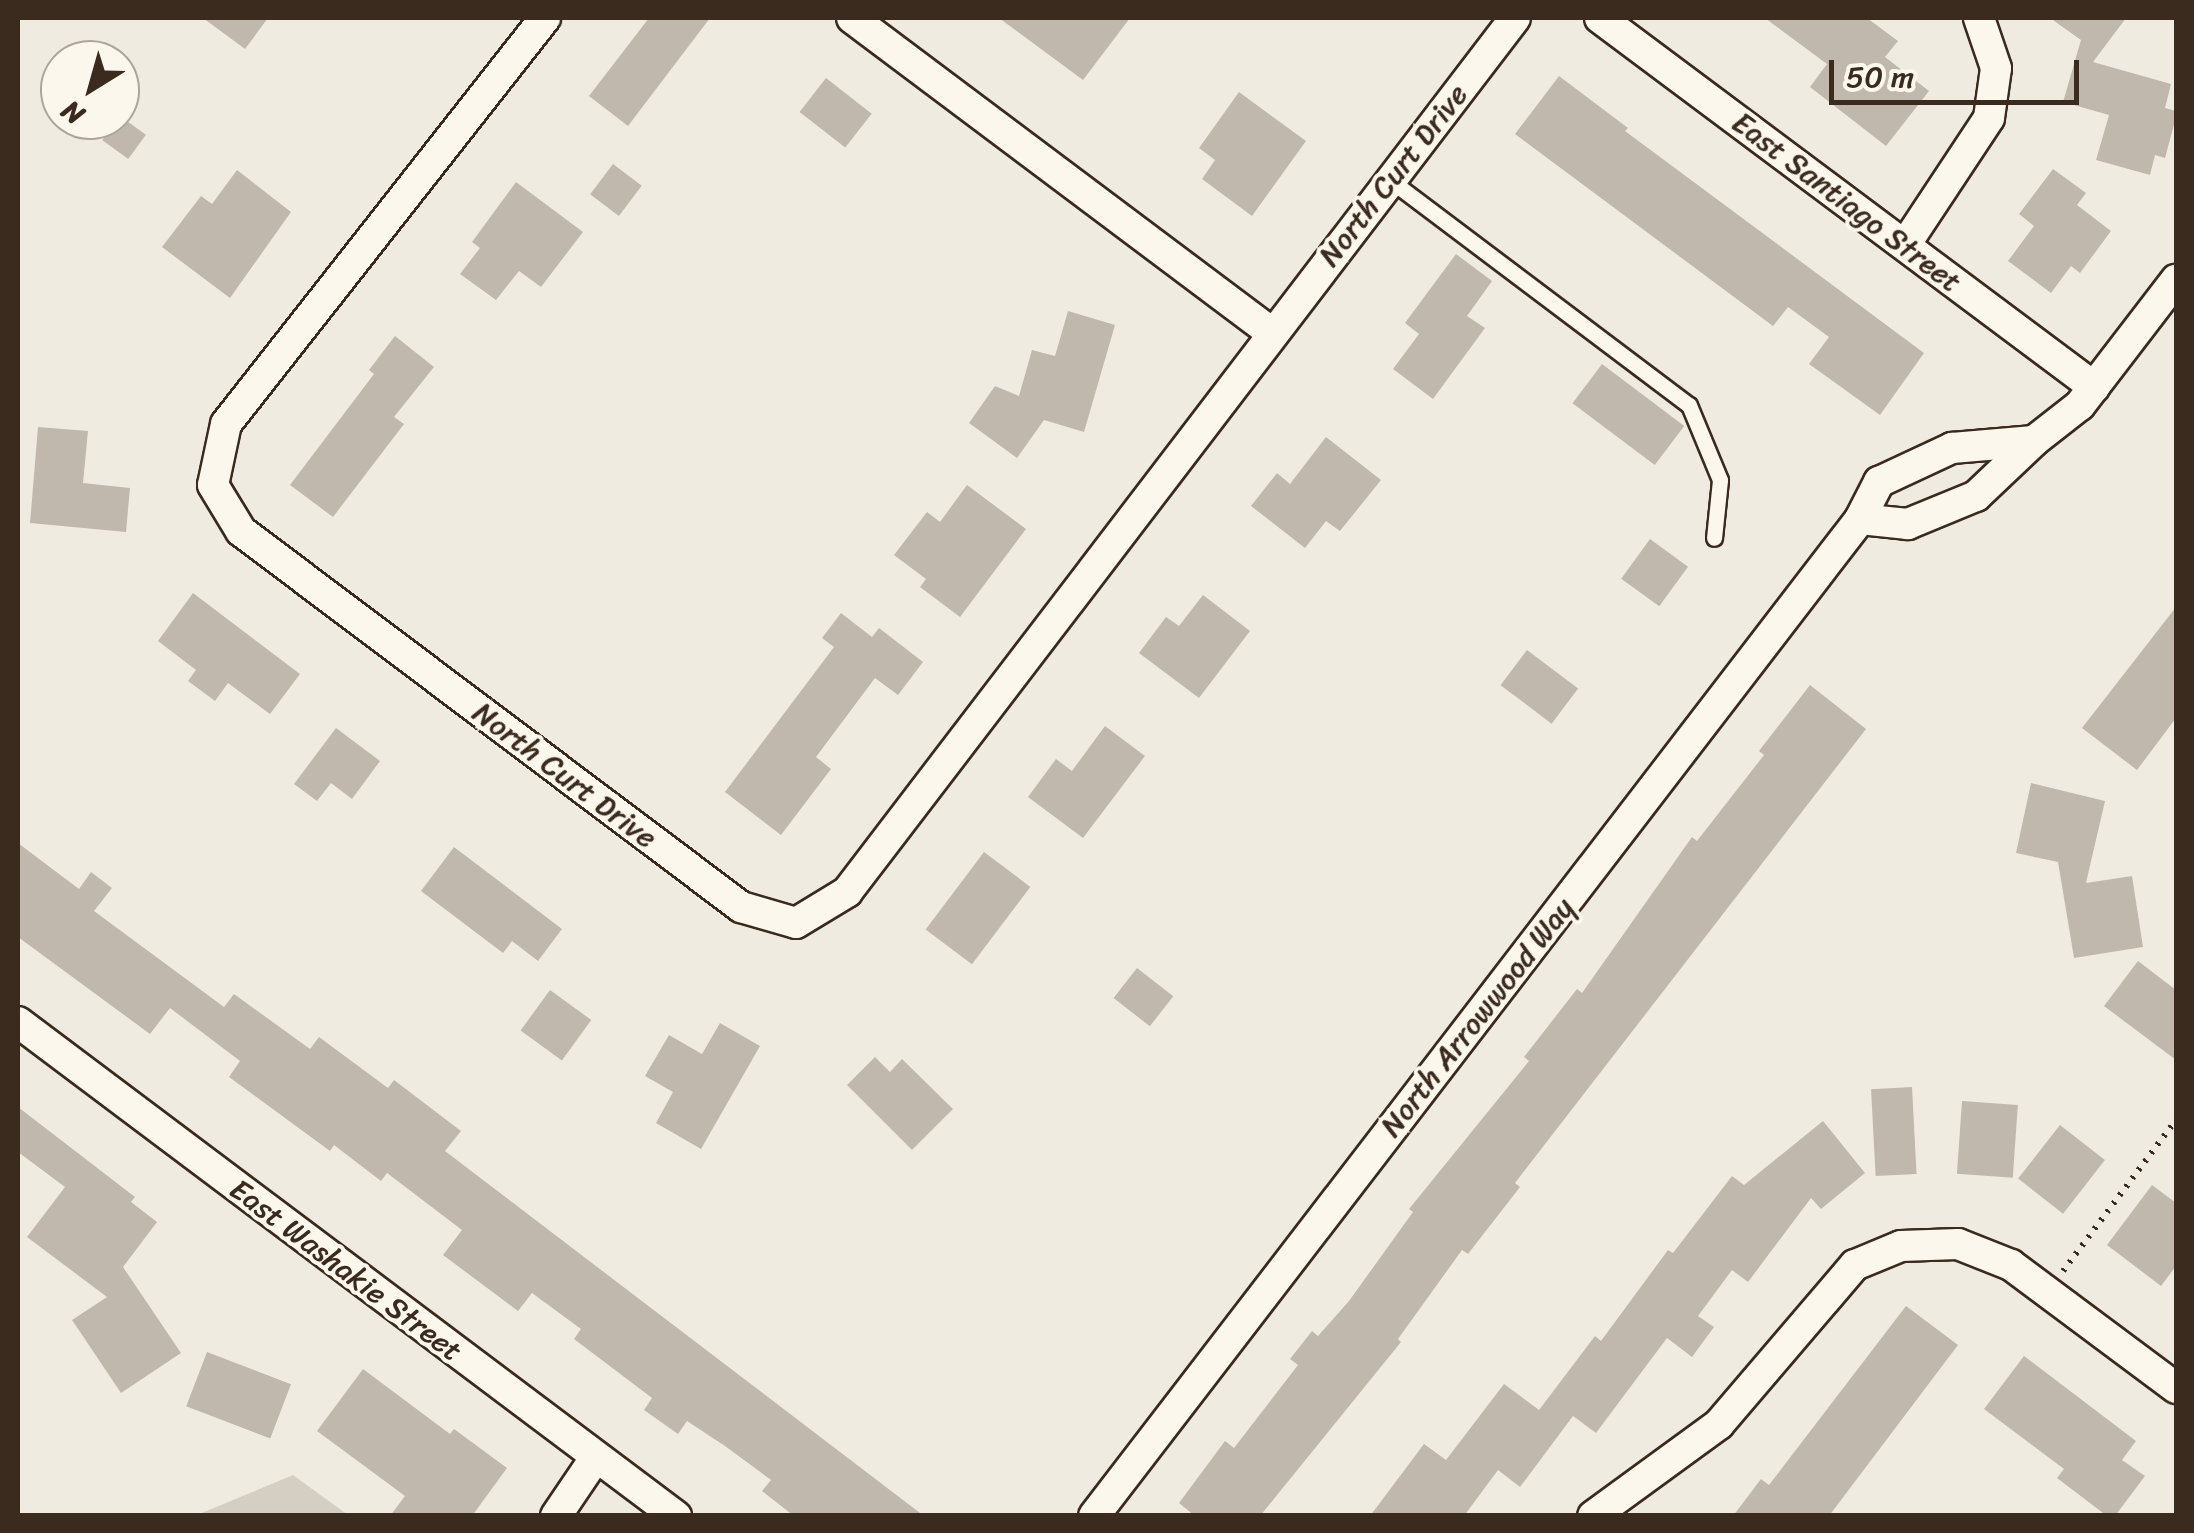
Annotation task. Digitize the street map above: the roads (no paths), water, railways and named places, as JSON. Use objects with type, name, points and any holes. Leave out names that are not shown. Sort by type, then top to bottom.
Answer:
[{"type":"street","name":"North Curt Drive","points":[[544,18],[226,424],[212,485],[241,531],[741,907],[796,924],[847,892],[1514,18]]},
{"type":"street","points":[[852,18],[1272,333]]},
{"type":"street","name":"East Santiago Street","points":[[1600,18],[2094,387]]},
{"type":"street","points":[[1905,245],[1989,118],[1996,68],[1979,18]]},
{"type":"street","points":[[1860,519],[1908,524],[1976,496],[2080,404],[2176,280]]},
{"type":"street","name":"North Arrowwood Way","points":[[1094,1516],[1860,519],[1879,482],[1952,448],[2034,441]]},
{"type":"street","name":"East Washakie Street","points":[[18,1022],[676,1516]]},
{"type":"street","points":[[1593,1516],[1719,1424],[1856,1265],[1901,1246],[1958,1244],[2011,1265],[2176,1388]]},
{"type":"street","points":[[556,1516],[596,1457]]},
{"type":"lane","points":[[1390,180],[1690,404],[1720,480],[1714,538]]}]
